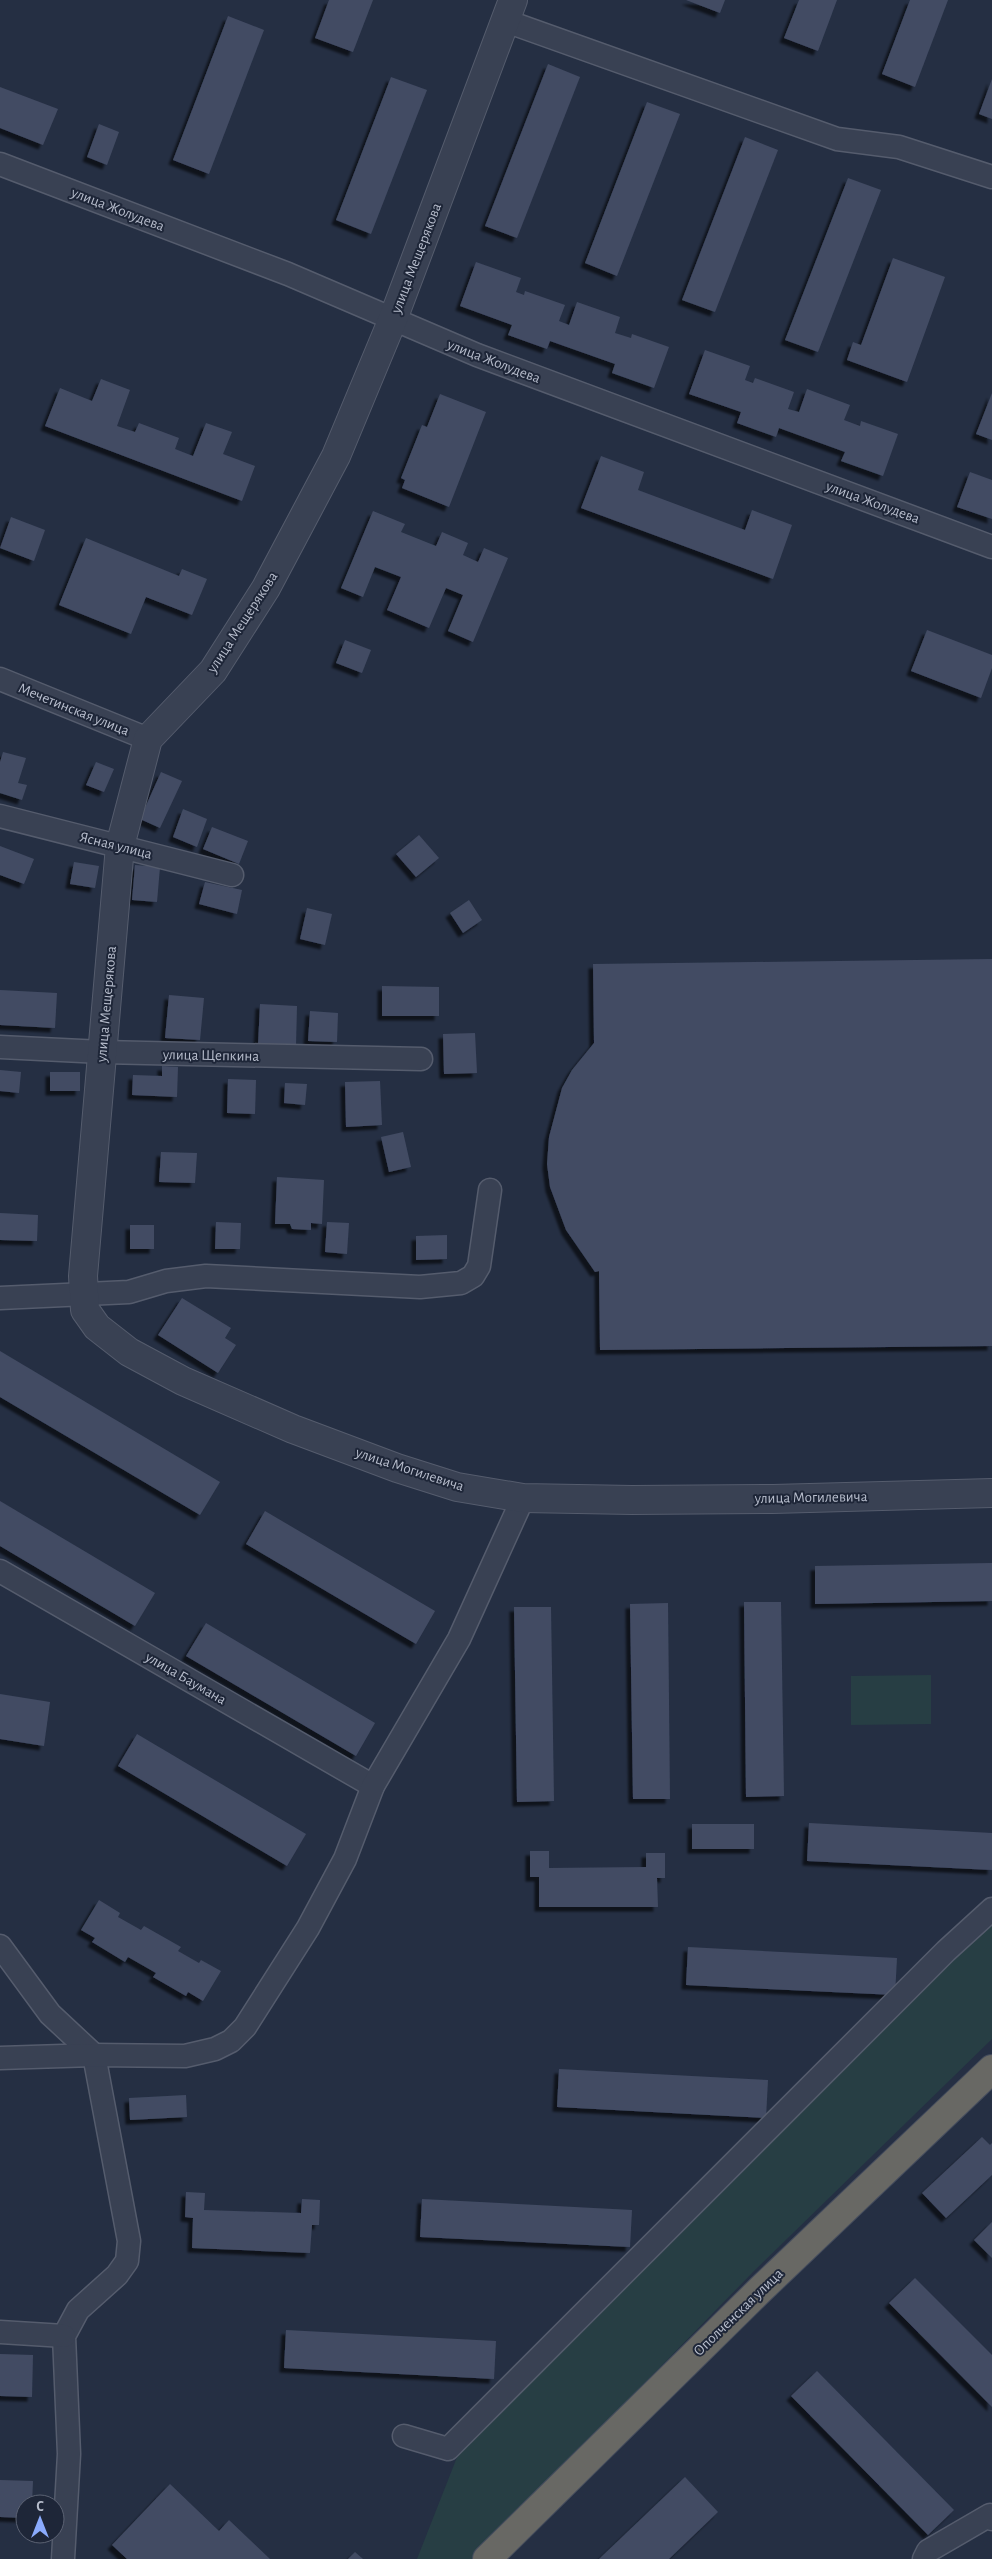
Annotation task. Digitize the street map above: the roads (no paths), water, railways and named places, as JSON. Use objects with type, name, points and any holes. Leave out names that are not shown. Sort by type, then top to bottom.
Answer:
[{"type":"highway","name":"Ополченская улица","points":[[487,2559],[761,2289],[992,2068]]},
{"type":"street","points":[[509,10],[837,139],[899,147],[992,177]]},
{"type":"street","name":"улица Мещерякова","points":[[83,1293],[82,1276],[120,846],[148,739],[213,670],[266,588],[336,456],[393,319],[509,10]]},
{"type":"street","name":"улица Жолудева","points":[[0,164],[288,274],[477,356],[992,547]]},
{"type":"street","name":"Мечетинская улица","points":[[0,679],[148,739]]},
{"type":"street","name":"Ясная улица","points":[[0,816],[232,875]]},
{"type":"street","name":"улица Щепкина","points":[[0,1047],[102,1052],[421,1059]]},
{"type":"street","points":[[0,1298],[129,1292],[166,1281],[206,1276],[420,1287],[461,1283],[473,1276],[479,1266],[490,1190]]},
{"type":"street","name":"улица Могилевича","points":[[83,1293],[85,1310],[97,1327],[129,1352],[184,1381],[293,1429],[397,1468],[457,1487],[523,1498],[764,1499],[992,1493]]},
{"type":"street","points":[[0,2058],[94,2054],[184,2056],[215,2049],[231,2040],[245,2028],[308,1928],[345,1859],[373,1786],[459,1638],[523,1498]]},
{"type":"street","name":"улица Баумана","points":[[0,1571],[373,1786]]},
{"type":"street","points":[[404,2436],[448,2449],[946,1951],[992,1909]]},
{"type":"street","points":[[0,1946],[50,2014],[94,2054],[129,2241],[127,2261],[118,2275],[78,2310],[64,2336],[69,2454],[63,2559]]},
{"type":"street","points":[[0,2332],[64,2336]]},
{"type":"street","points":[[924,2559],[928,2551],[991,2516]]}]
